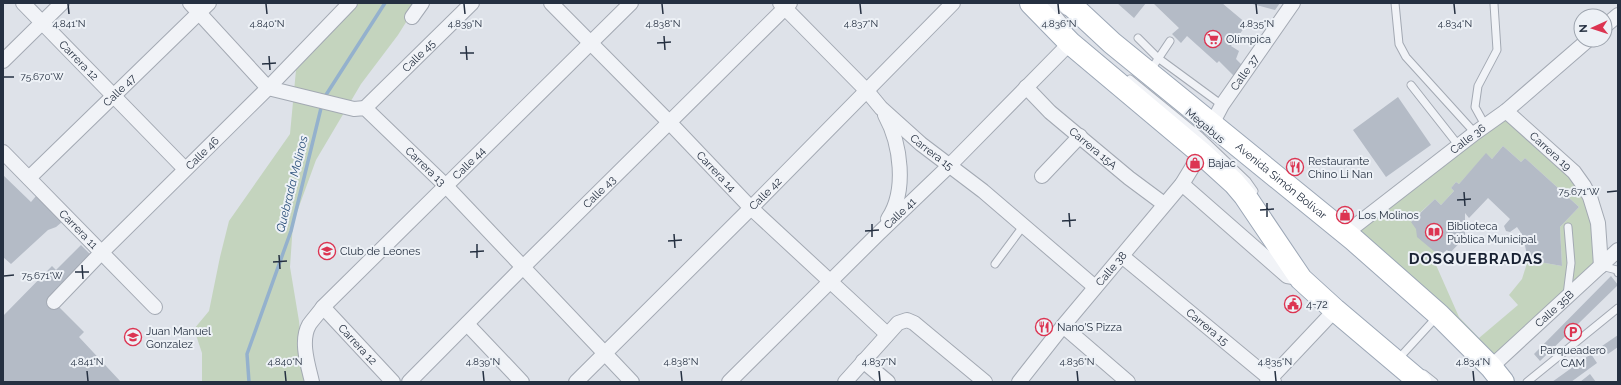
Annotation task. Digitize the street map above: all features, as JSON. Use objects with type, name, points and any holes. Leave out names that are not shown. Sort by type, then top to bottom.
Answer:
[{"type":"main road","points":[[1031,3],[1073,31],[1234,183],[1245,196],[1301,279],[1334,310],[1419,375]]},
{"type":"main road","name":"Avenida Simón Bolívar","points":[[1071,10],[1112,43],[1153,66],[1212,124],[1345,238],[1439,315],[1497,375]]},
{"type":"street","name":"Carrera 12","points":[[23,3],[185,169]]},
{"type":"street","points":[[3,61],[62,3]]},
{"type":"street","name":"Calle 46","points":[[54,302],[185,169],[268,88],[350,3]]},
{"type":"street","points":[[412,18],[422,3]]},
{"type":"street","name":"Calle 45","points":[[365,108],[472,3]]},
{"type":"street","name":"Carrera 14","points":[[551,3],[670,123],[751,208],[887,334]]},
{"type":"street","name":"Calle 44","points":[[312,382],[306,354],[306,334],[310,325],[323,307],[631,3]]},
{"type":"street","name":"Calle 42","points":[[576,382],[751,208],[952,3]]},
{"type":"street","name":"Calle 37","points":[[1212,124],[1222,105],[1293,3]]},
{"type":"street","name":"Carrera 15","points":[[785,5],[867,91],[881,108],[921,144],[983,190],[1024,224],[1096,287]]},
{"type":"street","name":"Calle 43","points":[[409,382],[523,267],[670,123],[785,5]]},
{"type":"street","points":[[200,6],[268,88],[354,109],[365,108]]},
{"type":"street","name":"Calle 47","points":[[29,178],[114,95],[200,6]]},
{"type":"street","name":"Calle 41","points":[[729,382],[830,281],[949,166],[1026,87],[1073,31]]},
{"type":"street","name":"Calle 36","points":[[1345,238],[1480,129],[1506,111],[1579,48]]},
{"type":"street","name":"Carrera 15A","points":[[1026,87],[1050,112],[1129,178],[1164,204]]},
{"type":"street","name":"Carrera 13","points":[[365,108],[446,186],[632,382]]},
{"type":"street","points":[[878,234],[894,211],[898,194],[900,170],[900,160],[894,133],[881,108]]},
{"type":"street","name":"Carrera 19","points":[[1506,111],[1574,172],[1584,186],[1590,197],[1598,223],[1601,266]]},
{"type":"street","points":[[1042,176],[1080,136]]},
{"type":"street","name":"Carrera 11","points":[[3,152],[155,307]]},
{"type":"street","name":"Calle 38","points":[[1019,382],[1062,326],[1182,184],[1201,153]]},
{"type":"street","points":[[1182,184],[1287,276],[1301,279]]},
{"type":"street","name":"Calle 35B","points":[[1497,375],[1567,297],[1618,250]]},
{"type":"street","name":"Carrera 15","points":[[1122,256],[1270,381]]},
{"type":"street","name":"Carrera 12","points":[[323,307],[393,382]]},
{"type":"street","points":[[1270,381],[1334,310]]},
{"type":"street","points":[[845,382],[898,323],[907,320],[914,323],[985,382]]},
{"type":"street","points":[[467,324],[522,382]]},
{"type":"street","points":[[1062,326],[1128,382]]},
{"type":"street","points":[[863,361],[888,382]]},
{"type":"lane","name":"Megabus","points":[[1048,3],[1073,31],[1345,238]]},
{"type":"lane","points":[[1056,3],[1071,10]]},
{"type":"lane","points":[[1395,3],[1399,44],[1406,57],[1480,129]]},
{"type":"lane","points":[[1480,129],[1475,107],[1478,86],[1496,50],[1494,4]]},
{"type":"lane","points":[[1138,38],[1153,66],[1222,105]]},
{"type":"lane","points":[[1153,66],[1170,42]]},
{"type":"lane","name":"Megabus","points":[[1126,76],[1200,136],[1247,181],[1260,201]]},
{"type":"lane","points":[[1411,86],[1459,146]]},
{"type":"lane","points":[[995,264],[1024,224]]},
{"type":"lane","points":[[1567,297],[1571,263],[1568,227]]},
{"type":"lane","points":[[1293,253],[1306,273],[1340,305],[1383,340]]},
{"type":"lane","points":[[1601,266],[1617,270],[1618,273]]},
{"type":"lane","points":[[1527,382],[1618,308]]},
{"type":"lane","points":[[1395,351],[1404,358],[1436,323],[1427,316]]},
{"type":"lane","points":[[1419,375],[1434,382]]},
{"type":"green space","points":[[359,3],[418,3],[398,35],[361,84],[316,160],[293,223],[290,267],[299,321],[304,382],[202,382],[202,353],[194,329],[209,311],[229,221],[290,134],[296,70]]},
{"type":"green space","points":[[1506,111],[1584,186],[1601,266],[1491,367],[1346,233]],"holes":[[[1503,146],[1521,162],[1525,158],[1579,207],[1560,227],[1562,266],[1528,260],[1522,279],[1509,295],[1518,305],[1479,338],[1459,317],[1436,265],[1430,258],[1435,252],[1411,221],[1435,199],[1441,205],[1454,191],[1451,188],[1456,182],[1459,184],[1486,154],[1492,159]]]},
{"type":"building","points":[[1117,3],[1146,3],[1134,18]]},
{"type":"building","name":"Olímpica","points":[[1153,3],[1222,3],[1247,24],[1231,46],[1239,51],[1236,59],[1243,66],[1236,75],[1233,75],[1219,61],[1217,63],[1187,36],[1181,43],[1172,34],[1179,28]]},
{"type":"building","points":[[1249,3],[1280,3],[1275,10]]},
{"type":"building","points":[[1398,97],[1431,145],[1386,177],[1353,130]]},
{"type":"building","points":[[1503,146],[1521,162],[1525,158],[1579,207],[1560,227],[1562,266],[1528,260],[1523,236],[1517,227],[1510,232],[1506,231],[1504,226],[1510,219],[1488,198],[1469,218],[1465,213],[1465,237],[1450,253],[1447,250],[1443,253],[1445,256],[1442,260],[1417,237],[1416,229],[1411,222],[1435,199],[1441,205],[1454,191],[1451,188],[1456,182],[1459,184],[1486,153],[1492,159]]},
{"type":"building","points":[[3,175],[31,202],[36,196],[62,222],[56,227],[48,230],[11,264],[3,257]]},
{"type":"building","points":[[81,245],[93,257],[54,302],[84,332],[79,337],[121,382],[3,382],[3,316],[52,266],[56,270]]},
{"type":"building","points":[[1611,276],[1618,285],[1540,361],[1534,354]]},
{"type":"building","points":[[1618,335],[1618,347],[1608,354],[1602,346]]},
{"type":"building","points":[[1591,354],[1597,363],[1571,382],[1552,382]]},
{"type":"building","points":[[1590,374],[1596,382],[1580,382]]},
{"type":"waterway","name":"Quebrada Molinos","points":[[324,98],[385,3]]},
{"type":"waterway","name":"Quebrada Molinos","points":[[249,382],[247,354],[291,231],[322,104]]},
{"type":"place","name":"Olímpica","points":[[1213,39]]},
{"type":"place","name":"Bajac","points":[[1195,163]]},
{"type":"place","name":"Restaurante Chino Li Nan","points":[[1295,167]]},
{"type":"place","name":"Los Molinos","points":[[1345,215]]},
{"type":"place","name":"Biblioteca Pública Municipal","points":[[1434,232]]},
{"type":"place","name":"Club de Leones","points":[[327,251]]},
{"type":"place","name":"4-72","points":[[1293,304]]},
{"type":"place","name":"Nano'S Pizza","points":[[1044,327]]},
{"type":"place","name":"Parqueadero CAM","points":[[1573,332]]},
{"type":"place","name":"Juan Manuel Gonzalez","points":[[133,337]]},
{"type":"district","name":"DOSQUEBRADAS","points":[[1476,259]]}]
